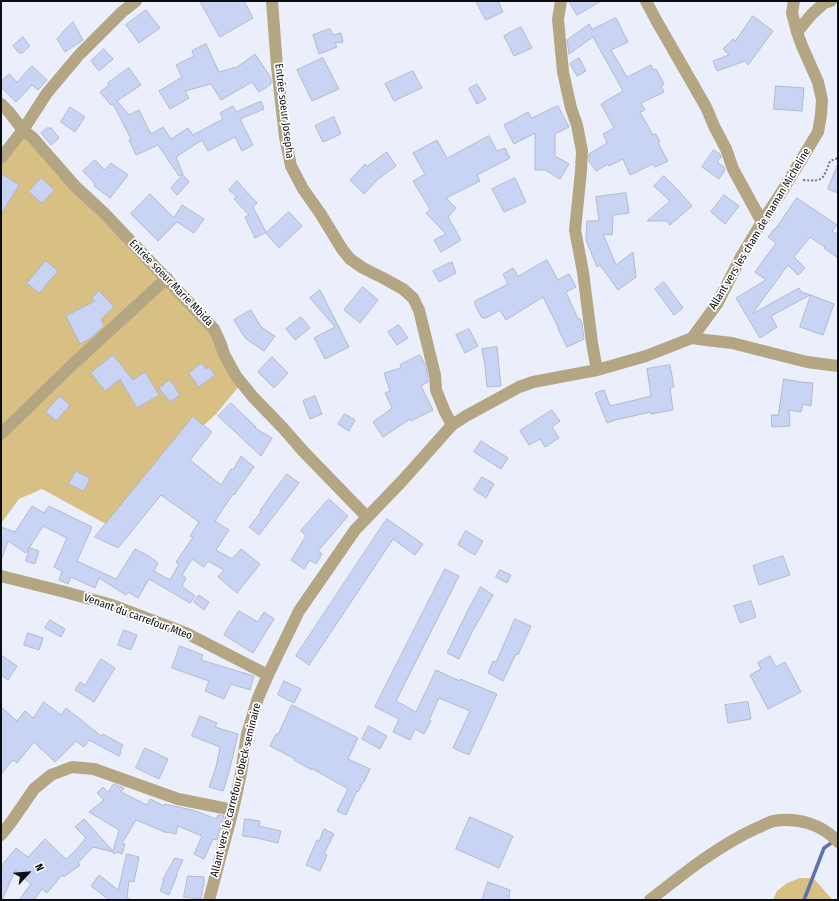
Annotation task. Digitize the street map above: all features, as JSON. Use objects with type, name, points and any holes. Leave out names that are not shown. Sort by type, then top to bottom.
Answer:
[{"type":"street","points":[[1,158],[23,130],[47,93],[80,55],[122,12],[136,1]]},
{"type":"street","name":"Entrée soeur Josepha","points":[[272,1],[285,137],[291,166],[303,189],[350,259],[363,268],[403,290],[413,298],[419,310],[435,375],[436,390],[452,425]]},
{"type":"street","points":[[560,1],[558,19],[563,72],[571,108],[577,125],[582,151],[575,230],[583,272],[597,370]]},
{"type":"street","points":[[646,1],[706,107],[734,169],[762,222]]},
{"type":"street","name":"Allant vers les cham de maman Micheline","points":[[692,338],[717,304],[742,255],[818,132],[822,100],[818,82],[797,32],[792,13],[794,1]]},
{"type":"street","points":[[797,32],[812,14],[824,3],[830,1]]},
{"type":"street","name":"Entrée soeur Marie Mbida","points":[[1,104],[75,186],[104,213],[214,329],[224,354],[236,376],[253,397],[367,518]]},
{"type":"street","points":[[1,434],[71,366],[167,278]]},
{"type":"street","points":[[692,338],[732,343],[807,362],[838,366]]},
{"type":"street","name":"Allant vers le carrefour obeck seminaire","points":[[209,900],[233,810],[247,734],[258,698],[299,611],[355,530],[403,480],[452,425],[466,416],[519,387],[533,382],[597,370],[646,356],[692,338]]},
{"type":"street","name":"Venant du carrefour Mteo","points":[[1,576],[112,605],[186,633],[268,675]]},
{"type":"street","points":[[1,835],[34,789],[51,775],[72,767],[94,769],[178,799],[233,810]]},
{"type":"street","points":[[650,900],[717,850],[745,833],[772,821],[798,820],[812,824],[838,842]]},
{"type":"path","points":[[790,179],[813,181],[820,180],[824,175],[830,161],[838,158]]},
{"type":"shaded area","points":[[23,134],[213,329],[245,379],[216,414],[203,426],[193,417],[106,524],[42,489],[19,499],[2,522],[1,521],[1,163]]},
{"type":"shaded area","points":[[800,878],[813,878],[831,898],[831,900],[773,900],[777,891],[787,883]]},
{"type":"building","points":[[200,1],[244,1],[253,18],[220,37]]},
{"type":"building","points":[[476,1],[498,1],[503,12],[486,20]]},
{"type":"building","points":[[569,1],[601,1],[577,15]]},
{"type":"building","points":[[146,10],[160,28],[139,43],[126,25]]},
{"type":"building","points":[[753,16],[773,31],[748,65],[745,61],[717,71],[713,61],[729,55],[723,49],[733,39],[735,41]]},
{"type":"building","points":[[616,18],[628,42],[611,50],[627,77],[651,65],[653,70],[656,69],[664,84],[661,86],[664,92],[641,103],[645,110],[640,112],[653,135],[656,134],[660,142],[658,143],[668,161],[655,167],[653,164],[630,175],[623,159],[609,166],[608,164],[596,171],[589,161],[589,154],[607,143],[603,134],[614,128],[601,104],[623,91],[593,37],[569,54],[567,40],[589,24],[592,29]]},
{"type":"building","points":[[73,22],[83,40],[65,52],[57,39]]},
{"type":"building","points":[[521,27],[532,48],[514,56],[504,36]]},
{"type":"building","points":[[330,29],[333,35],[341,33],[343,42],[335,43],[337,47],[319,54],[313,35]]},
{"type":"building","points":[[23,37],[30,46],[22,53],[19,53],[13,46]]},
{"type":"building","points":[[206,44],[219,72],[237,67],[255,54],[271,78],[271,84],[259,92],[252,82],[221,100],[211,84],[185,91],[189,98],[170,109],[159,91],[182,77],[176,65],[194,56],[192,51]]},
{"type":"building","points":[[104,49],[113,59],[99,71],[91,61]]},
{"type":"building","points":[[323,58],[339,89],[312,101],[297,70]]},
{"type":"building","points":[[579,58],[586,71],[577,76],[570,64]]},
{"type":"building","points":[[32,66],[47,80],[38,90],[32,85],[16,102],[1,87],[1,81],[9,74],[17,82]]},
{"type":"building","points":[[129,68],[141,85],[117,101],[129,115],[139,110],[151,134],[163,127],[171,139],[188,128],[193,135],[223,119],[220,113],[233,106],[236,112],[261,101],[264,109],[240,119],[253,145],[242,151],[235,137],[208,151],[202,140],[176,157],[183,174],[179,176],[158,145],[136,155],[129,140],[131,139],[113,104],[111,105],[100,92],[109,85],[108,83]]},
{"type":"building","points":[[413,71],[422,88],[394,101],[385,84]]},
{"type":"building","points":[[477,84],[486,99],[477,104],[469,89]]},
{"type":"building","points":[[776,86],[804,88],[802,111],[774,109]]},
{"type":"building","points":[[558,106],[569,127],[555,134],[555,156],[569,164],[560,179],[545,170],[535,170],[535,133],[514,144],[504,125],[528,112],[531,118]]},
{"type":"building","points":[[70,107],[85,117],[75,132],[61,122]]},
{"type":"building","points":[[334,117],[341,134],[323,142],[315,126]]},
{"type":"building","points":[[47,128],[51,128],[59,138],[51,145],[41,133]]},
{"type":"building","points":[[489,136],[497,151],[505,148],[510,158],[477,175],[480,181],[446,198],[456,208],[448,217],[461,240],[441,252],[434,240],[446,234],[426,213],[430,209],[413,181],[425,174],[413,153],[437,140],[447,158]]},
{"type":"building","points":[[714,150],[720,154],[721,157],[717,162],[724,167],[725,170],[719,179],[702,167]]},
{"type":"building","points":[[387,152],[396,166],[378,179],[364,194],[350,180],[365,164],[367,166]]},
{"type":"building","points":[[95,160],[105,170],[111,163],[128,175],[110,198],[94,186],[95,184],[83,171]]},
{"type":"building","points":[[838,164],[838,193],[828,189]]},
{"type":"building","points":[[1,173],[19,185],[1,214]]},
{"type":"building","points":[[183,175],[189,182],[177,195],[171,188]]},
{"type":"building","points":[[664,176],[692,206],[670,225],[667,221],[647,221],[670,201],[654,186]]},
{"type":"building","points":[[41,178],[54,190],[42,203],[29,192]]},
{"type":"building","points":[[515,178],[526,202],[504,212],[492,189]]},
{"type":"building","points":[[237,181],[257,203],[253,207],[266,232],[255,238],[245,217],[249,215],[234,199],[237,197],[229,190]]},
{"type":"building","points":[[626,193],[629,213],[613,215],[612,235],[603,234],[616,265],[633,252],[636,277],[618,290],[600,265],[597,267],[586,240],[587,221],[599,221],[596,197]]},
{"type":"building","points":[[150,194],[174,218],[182,205],[204,219],[194,233],[177,222],[158,241],[131,214]]},
{"type":"building","points":[[724,195],[739,206],[725,224],[711,212]]},
{"type":"building","points":[[797,198],[837,225],[832,231],[838,235],[838,258],[810,237],[794,257],[805,268],[798,275],[788,265],[752,314],[799,288],[801,292],[810,295],[771,316],[777,327],[760,338],[736,298],[766,280],[755,272],[776,243],[768,237]]},
{"type":"building","points":[[289,212],[302,226],[279,248],[266,233]]},
{"type":"building","points":[[547,260],[558,280],[569,274],[576,287],[566,292],[578,319],[580,319],[582,323],[584,339],[567,347],[543,297],[506,320],[500,310],[486,318],[482,318],[475,305],[475,301],[508,284],[503,274],[513,268],[518,276]]},
{"type":"building","points":[[46,261],[58,271],[39,293],[27,283]]},
{"type":"building","points":[[452,262],[456,273],[439,282],[433,271]]},
{"type":"building","points":[[664,282],[683,308],[674,315],[655,289]]},
{"type":"building","points":[[363,287],[378,300],[360,323],[344,310]]},
{"type":"building","points":[[320,290],[349,347],[325,359],[314,338],[335,327],[310,298]]},
{"type":"building","points":[[99,291],[114,307],[101,319],[104,326],[89,339],[80,344],[66,316],[95,301],[92,298]]},
{"type":"building","points":[[811,295],[834,304],[823,335],[800,327]]},
{"type":"building","points":[[251,310],[261,327],[275,336],[264,351],[245,338],[234,320]]},
{"type":"building","points":[[301,317],[310,328],[295,340],[286,329]]},
{"type":"building","points":[[399,325],[408,338],[397,345],[388,332]]},
{"type":"building","points":[[469,329],[478,346],[465,353],[456,335]]},
{"type":"building","points":[[497,347],[501,386],[487,387],[482,349]]},
{"type":"building","points":[[113,355],[133,380],[145,372],[159,395],[137,408],[120,379],[105,391],[91,373]]},
{"type":"building","points":[[420,355],[425,364],[428,376],[428,382],[421,386],[433,410],[411,421],[410,419],[383,437],[373,422],[392,408],[385,393],[390,391],[384,373],[401,368],[400,365]]},
{"type":"building","points":[[272,357],[288,373],[274,388],[258,372]]},
{"type":"building","points":[[202,363],[206,369],[209,367],[215,375],[199,387],[189,373]]},
{"type":"building","points":[[670,365],[674,387],[670,388],[673,410],[651,414],[651,412],[607,423],[595,393],[604,390],[610,406],[651,396],[647,369]]},
{"type":"building","points":[[784,379],[813,383],[811,406],[803,404],[801,412],[789,410],[790,426],[772,427],[771,415],[778,415]]},
{"type":"building","points":[[170,380],[180,395],[170,402],[159,388]]},
{"type":"building","points":[[60,396],[70,405],[56,421],[46,412]]},
{"type":"building","points":[[315,396],[322,414],[310,419],[303,401]]},
{"type":"building","points":[[231,403],[256,427],[255,428],[272,438],[261,456],[218,416]]},
{"type":"building","points":[[552,410],[560,421],[552,427],[559,438],[545,447],[540,439],[529,445],[520,431]]},
{"type":"building","points":[[345,414],[355,420],[349,431],[338,424]]},
{"type":"building","points":[[193,417],[212,432],[190,460],[221,485],[231,469],[233,470],[241,456],[254,467],[234,495],[233,494],[215,521],[229,530],[216,550],[232,559],[241,549],[260,564],[237,593],[218,577],[224,570],[208,561],[204,567],[192,559],[182,575],[186,578],[182,586],[195,596],[190,603],[149,579],[138,598],[128,592],[126,595],[99,578],[95,588],[71,577],[68,584],[59,580],[62,571],[54,567],[67,538],[43,526],[26,553],[8,541],[2,558],[1,557],[1,527],[15,532],[32,506],[44,513],[49,506],[92,527],[77,561],[116,579],[135,549],[149,556],[158,563],[154,571],[170,580],[179,564],[176,562],[193,537],[190,536],[199,522],[161,495],[118,548],[95,537]]},
{"type":"building","points":[[481,441],[508,458],[501,469],[474,452]]},
{"type":"building","points":[[76,471],[90,478],[84,491],[69,484]]},
{"type":"building","points":[[287,474],[299,483],[259,535],[249,527]]},
{"type":"building","points":[[482,477],[494,484],[486,498],[474,490]]},
{"type":"building","points":[[329,499],[348,516],[318,551],[322,554],[316,564],[310,560],[304,569],[291,560],[306,536],[301,531]]},
{"type":"building","points":[[387,519],[423,544],[415,555],[393,539],[309,665],[296,656]]},
{"type":"building","points":[[466,531],[483,541],[475,555],[458,545]]},
{"type":"building","points":[[30,548],[39,551],[35,564],[26,561]]},
{"type":"building","points":[[783,556],[790,575],[759,585],[753,566]]},
{"type":"building","points":[[445,569],[459,576],[396,701],[416,712],[436,670],[460,681],[460,679],[497,694],[469,755],[453,748],[470,711],[439,698],[429,720],[431,721],[424,734],[415,729],[410,740],[393,732],[399,719],[375,707]]},
{"type":"building","points":[[500,570],[511,575],[507,583],[496,577]]},
{"type":"building","points":[[481,587],[493,595],[459,659],[447,653]]},
{"type":"building","points":[[199,595],[209,602],[204,610],[194,602]]},
{"type":"building","points":[[751,601],[756,617],[740,623],[734,606]]},
{"type":"building","points":[[239,611],[258,622],[264,612],[274,619],[253,653],[224,635]]},
{"type":"building","points":[[515,619],[531,626],[518,655],[516,654],[503,681],[488,673],[493,661],[496,662]]},
{"type":"building","points":[[50,620],[65,629],[61,637],[45,628]]},
{"type":"building","points":[[124,630],[137,635],[131,650],[118,645]]},
{"type":"building","points":[[28,633],[43,638],[39,650],[24,645]]},
{"type":"building","points":[[180,646],[203,655],[201,660],[254,676],[250,690],[231,684],[224,699],[205,691],[209,681],[172,668]]},
{"type":"building","points":[[1,655],[17,666],[8,680],[1,675]]},
{"type":"building","points":[[770,656],[776,667],[785,662],[801,692],[768,709],[750,675],[761,669],[758,663]]},
{"type":"building","points":[[101,659],[115,668],[94,702],[75,690],[80,682],[85,685]]},
{"type":"building","points":[[284,681],[301,689],[294,703],[278,695]]},
{"type":"building","points":[[44,702],[61,715],[66,708],[101,736],[103,734],[123,745],[119,756],[89,740],[84,747],[76,741],[55,762],[34,742],[17,763],[13,760],[1,774],[1,707],[17,721],[25,711],[33,718]]},
{"type":"building","points":[[748,702],[751,719],[728,723],[725,705]]},
{"type":"building","points":[[292,705],[358,738],[348,759],[370,769],[364,782],[358,792],[357,791],[346,815],[337,811],[348,789],[270,746],[276,734],[278,734]]},
{"type":"building","points":[[200,716],[217,723],[215,727],[238,734],[223,791],[209,787],[216,767],[220,747],[192,736]]},
{"type":"building","points":[[369,726],[387,736],[380,749],[362,739]]},
{"type":"building","points":[[145,748],[168,759],[159,779],[136,768]]},
{"type":"building","points":[[114,784],[124,788],[121,792],[147,805],[150,799],[164,806],[165,804],[196,811],[216,819],[218,815],[224,816],[217,840],[213,839],[204,859],[194,854],[202,836],[178,826],[176,834],[167,833],[136,820],[122,843],[125,844],[122,854],[117,852],[115,854],[113,852],[93,847],[78,863],[80,865],[64,877],[62,875],[47,893],[42,889],[34,900],[19,900],[31,884],[15,871],[1,900],[1,866],[16,848],[28,857],[45,839],[66,859],[86,838],[75,827],[84,819],[113,851],[119,830],[89,812],[104,800],[97,793],[103,787],[108,792]]},
{"type":"building","points":[[470,817],[513,836],[499,868],[456,849]]},
{"type":"building","points":[[245,819],[260,821],[259,826],[281,831],[278,843],[243,836]]},
{"type":"building","points":[[324,829],[334,834],[324,854],[327,855],[320,871],[306,865],[317,840],[319,841]]},
{"type":"building","points":[[127,854],[139,857],[134,882],[129,881],[127,897],[130,900],[109,900],[91,886],[99,875],[118,890]]},
{"type":"building","points":[[175,858],[183,860],[169,895],[160,891],[163,880]]},
{"type":"building","points":[[188,876],[204,877],[204,886],[201,899],[184,897]]},
{"type":"building","points":[[488,882],[510,890],[509,900],[482,900]]},
{"type":"waterway","points":[[804,900],[824,848],[834,841]]}]
